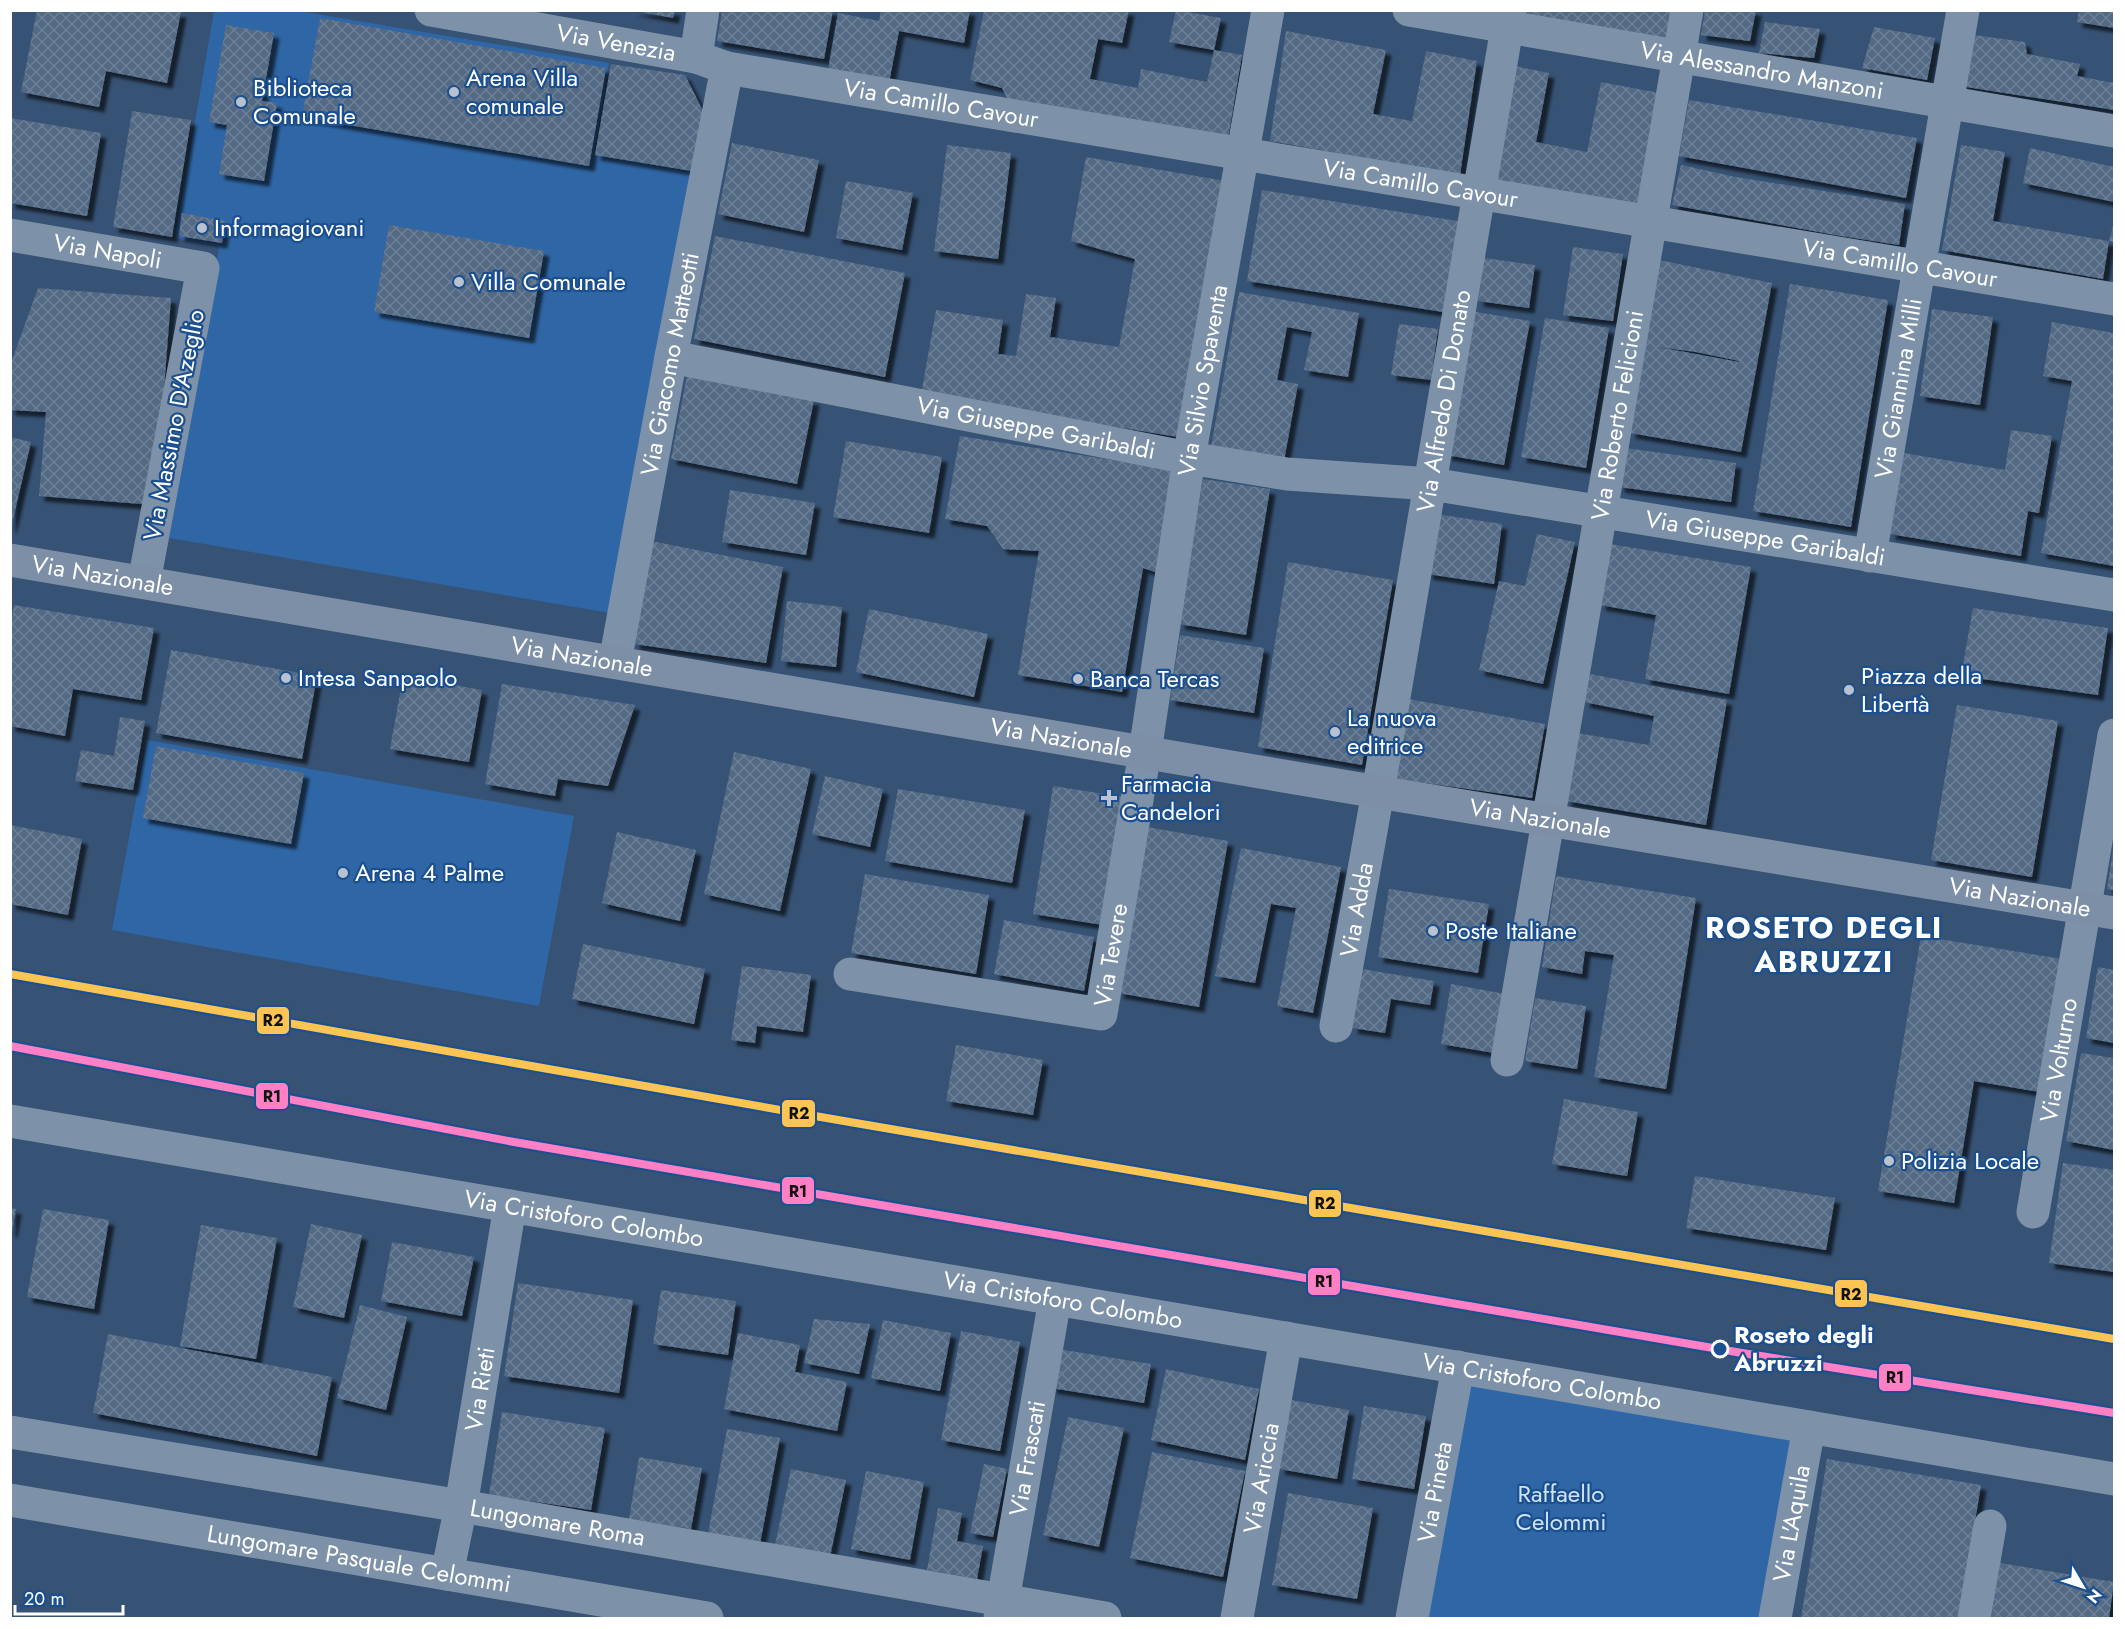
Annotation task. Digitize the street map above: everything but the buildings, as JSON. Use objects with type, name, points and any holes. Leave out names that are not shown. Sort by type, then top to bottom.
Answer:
[{"type":"main road","name":"Via Nazionale","points":[[10,560],[1378,792],[2099,910]]},
{"type":"street","name":"Via Venezia","points":[[431,10],[696,57],[727,68]]},
{"type":"street","points":[[696,57],[703,10]]},
{"type":"street","name":"Via Silvio Spaventa","points":[[1145,752],[1189,458],[1268,10]]},
{"type":"street","name":"Via Alessandro Manzoni","points":[[1409,10],[1509,19],[1679,57],[2115,131]]},
{"type":"street","name":"Via Roberto Felicioni","points":[[1507,1060],[1687,10]]},
{"type":"street","name":"Via Giannina Milli","points":[[1870,556],[1963,10]]},
{"type":"street","name":"Via Alfredo Di Donato","points":[[1378,792],[1509,19]]},
{"type":"street","name":"Via Camillo Cavour","points":[[727,68],[2115,299]]},
{"type":"street","name":"Via Giacomo Matteotti","points":[[615,662],[670,357],[727,68]]},
{"type":"street","name":"Via Napoli","points":[[10,235],[203,268]]},
{"type":"street","name":"Via Massimo D'Azeglio","points":[[144,582],[203,268]]},
{"type":"street","name":"Via Giuseppe Garibaldi","points":[[670,357],[1189,458],[1287,474],[1431,484],[2115,595]]},
{"type":"street","name":"Via Volturno","points":[[2033,1212],[2099,910],[2115,735]]},
{"type":"street","name":"Via Tevere","points":[[849,974],[1101,1014],[1145,752]]},
{"type":"street","name":"Via Adda","points":[[1336,1026],[1378,792]]},
{"type":"street","name":"Via Cristoforo Colombo","points":[[10,1121],[2115,1479]]},
{"type":"street","name":"Via Rieti","points":[[447,1574],[461,1506],[510,1206]]},
{"type":"street","name":"Via Frascati","points":[[1002,1610],[1055,1299]]},
{"type":"street","name":"Via Ariccia","points":[[1237,1618],[1286,1338]]},
{"type":"street","name":"Via Pineta","points":[[1412,1618],[1458,1367]]},
{"type":"street","name":"Via L'Aquila","points":[[1775,1618],[1809,1427]]},
{"type":"street","name":"Lungomare Roma","points":[[10,1432],[461,1506],[1002,1610],[1105,1618]]},
{"type":"street","name":"Lungomare Pasquale Celommi","points":[[10,1500],[707,1618]]},
{"type":"street","points":[[1974,1618],[1990,1526]]},
{"type":"green space","points":[[214,11],[299,11],[609,63],[594,153],[693,170],[616,614],[169,538],[219,248],[175,238]]},
{"type":"green space","name":"Arena 4 Palme","points":[[147,740],[574,816],[539,1006],[112,930]]},
{"type":"green space","name":"Raffaello Celommi","points":[[1468,1380],[1796,1437],[1764,1618],[1425,1618]]},
{"type":"transit line","name":"R2","points":[[10,974],[809,1115],[2114,1339]]},
{"type":"transit line","name":"R1","points":[[10,1046],[514,1142],[1742,1353],[2114,1413]]},
{"type":"place","name":"Arena Villa comunale","points":[[454,92]]},
{"type":"place","name":"Biblioteca Comunale","points":[[241,102]]},
{"type":"place","name":"Informagiovani","points":[[202,228]]},
{"type":"place","name":"Villa Comunale","points":[[459,282]]},
{"type":"place","name":"Intesa Sanpaolo","points":[[286,678]]},
{"type":"place","name":"Banca Tercas","points":[[1078,679]]},
{"type":"place","name":"Piazza della Libertà","points":[[1849,690]]},
{"type":"place","name":"La nuova editrice","points":[[1335,732]]},
{"type":"place","name":"Farmacia Candelori","points":[[1109,798]]},
{"type":"place","name":"Arena 4 Palme","points":[[343,873]]},
{"type":"place","name":"Poste Italiane","points":[[1433,931]]},
{"type":"place","name":"Polizia Locale","points":[[1889,1161]]},
{"type":"place","name":"Roseto degli Abruzzi","points":[[1720,1349]]},
{"type":"district","name":"ROSETO DEGLI ABRUZZI","points":[[1824,945]]}]
